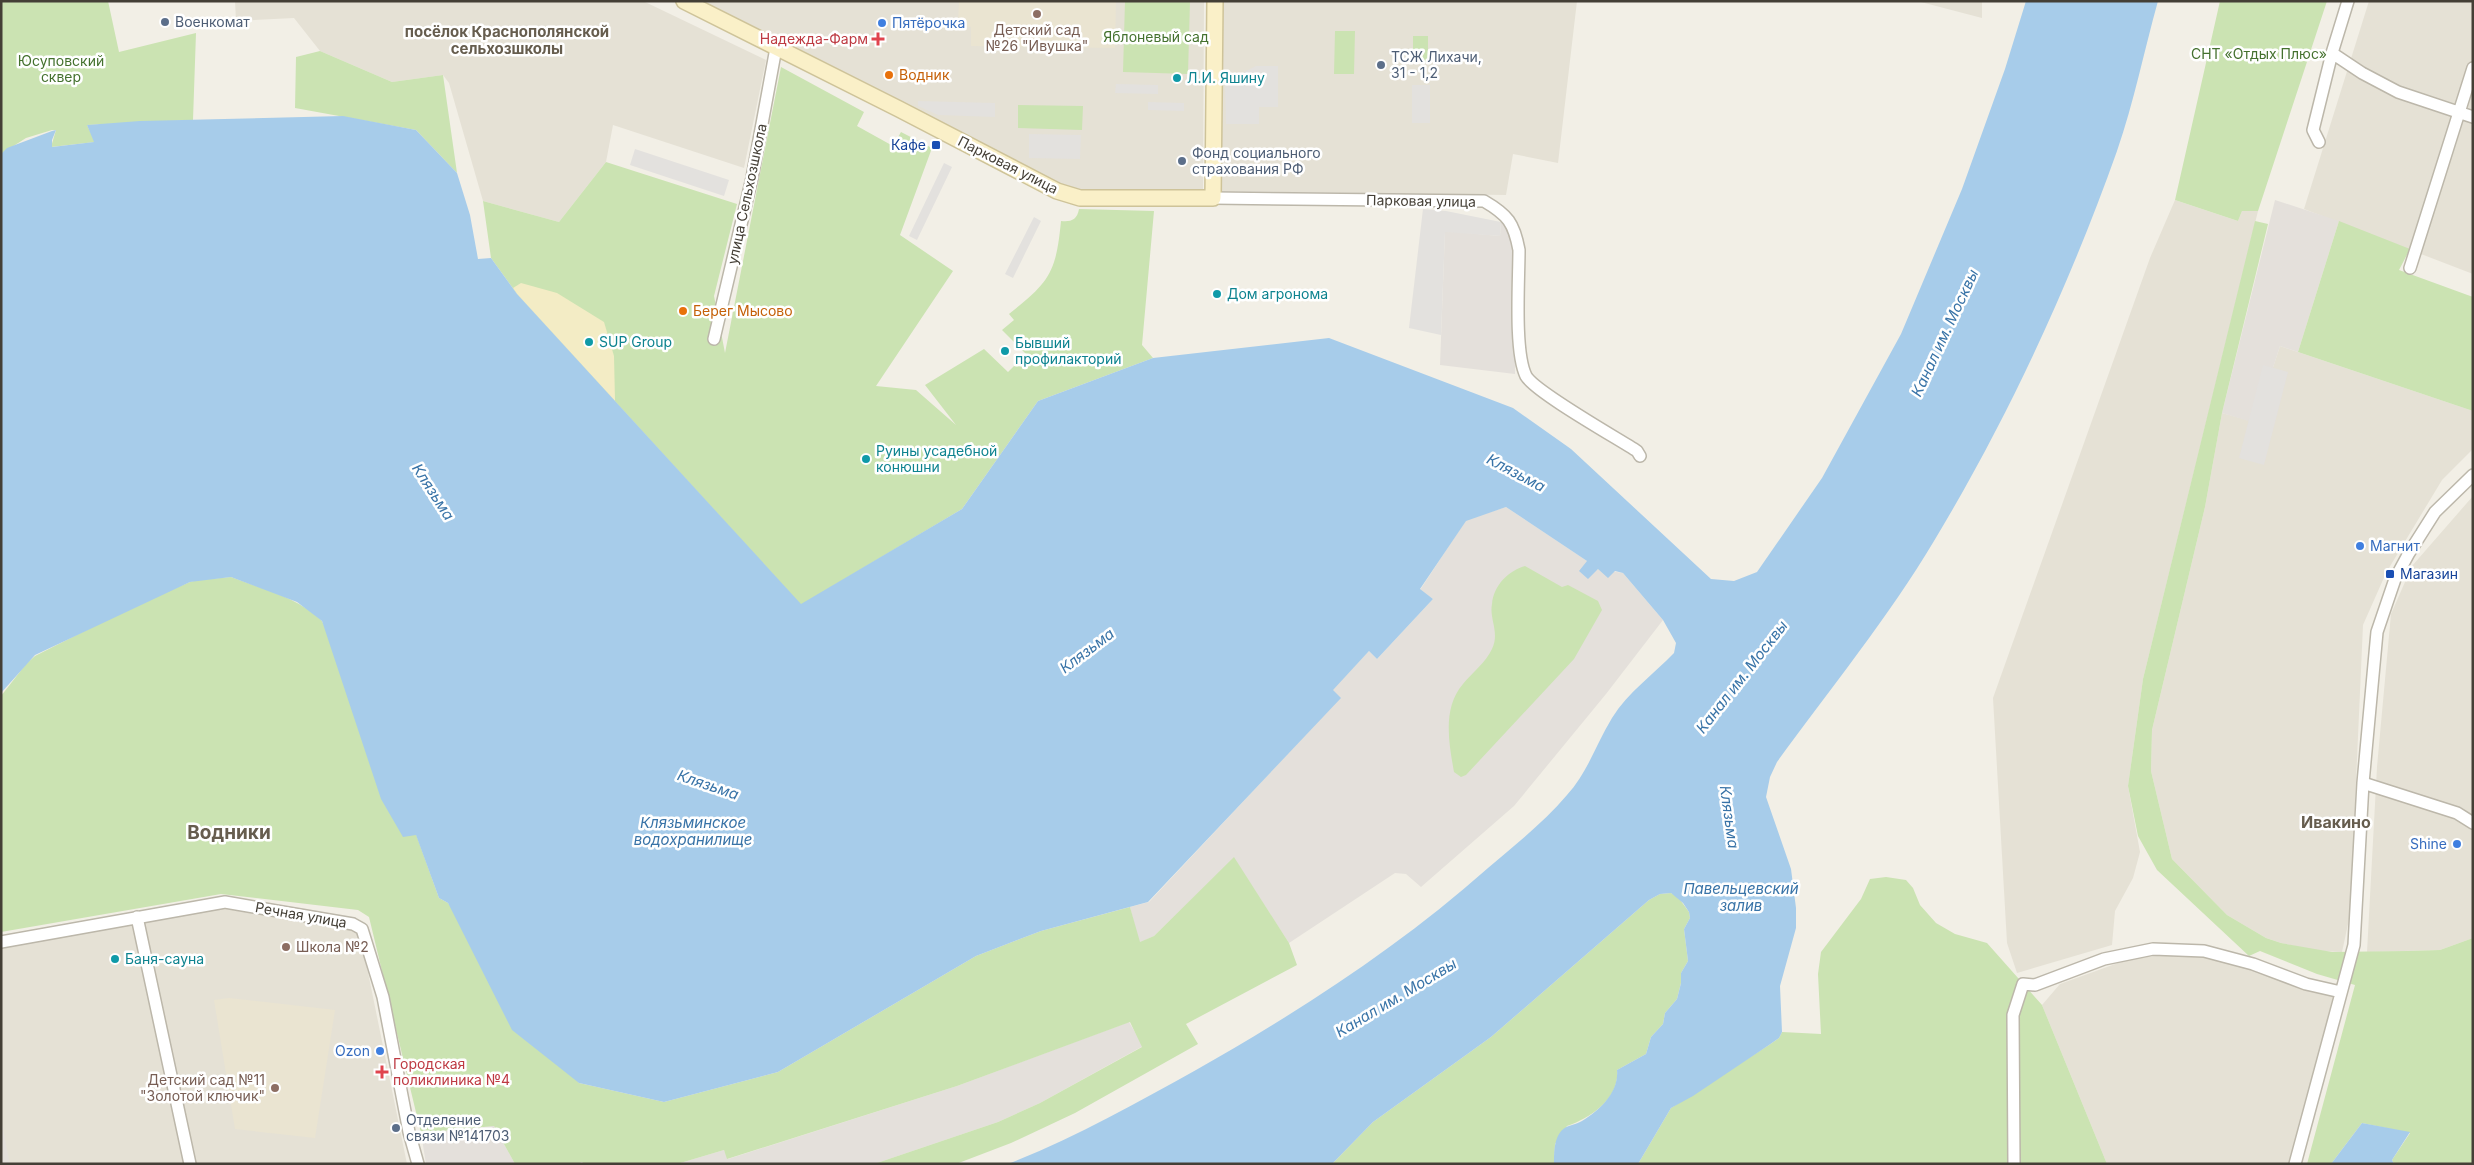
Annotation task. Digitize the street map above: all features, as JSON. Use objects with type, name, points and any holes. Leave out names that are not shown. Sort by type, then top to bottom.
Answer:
[{"type":"street","name":"Парковая улица","points":[[684,1],[1068,196],[1080,198],[1484,202],[1509,218],[1516,233],[1519,250],[1520,360],[1527,378],[1542,391],[1637,451],[1640,456]]},
{"type":"street","points":[[1213,198],[1215,1]]},
{"type":"street","points":[[2319,142],[2313,130],[2332,53],[2348,1]]},
{"type":"street","name":"улица Сельхозшкола","points":[[714,339],[752,178],[776,48]]},
{"type":"street","points":[[2332,53],[2362,73],[2398,92],[2473,117]]},
{"type":"street","points":[[2410,268],[2473,68]]},
{"type":"street","points":[[2295,1164],[2354,945],[2363,782],[2376,632],[2392,586],[2409,553],[2435,512],[2473,475]]},
{"type":"street","points":[[2363,782],[2457,813],[2473,823]]},
{"type":"street","name":"Речная улица","points":[[1,942],[217,903],[234,902],[353,924],[362,929],[382,996],[409,1132],[418,1164]]},
{"type":"street","points":[[137,917],[190,1164]]},
{"type":"street","points":[[2014,1164],[2013,1015],[2023,984],[2035,984],[2104,959],[2153,949],[2204,951],[2254,964],[2306,984],[2341,992]]},
{"type":"shaded area","points":[[235,1],[643,1],[766,60],[744,168],[613,125],[606,162],[559,222],[483,201],[449,83],[443,75],[392,82],[320,51],[294,18],[236,21]]},
{"type":"shaded area","points":[[697,1],[1204,1],[1203,189],[1073,190]]},
{"type":"shaded area","name":"Детский сад №26 \"Ивушка\"","points":[[959,1],[1116,1],[1115,48],[971,46],[971,27],[958,26]]},
{"type":"shaded area","points":[[1220,1],[1577,1],[1558,163],[1513,154],[1506,195],[1218,191]]},
{"type":"shaded area","points":[[1917,1],[1982,1],[1982,18]]},
{"type":"shaded area","points":[[2369,1],[2473,1],[2473,274],[2304,209]]},
{"type":"shaded area","points":[[1256,66],[1278,66],[1278,107],[1259,107],[1259,124],[1226,124],[1225,82]]},
{"type":"shaded area","points":[[1116,84],[1158,85],[1158,94],[1115,93]]},
{"type":"shaded area","points":[[1412,85],[1430,85],[1430,123],[1412,123]]},
{"type":"shaded area","points":[[918,101],[995,103],[995,117],[938,115],[918,106]]},
{"type":"shaded area","points":[[1148,102],[1184,103],[1184,111],[1148,110]]},
{"type":"shaded area","points":[[1029,134],[1081,135],[1080,159],[1029,158]]},
{"type":"shaded area","points":[[635,149],[729,180],[724,196],[630,165]]},
{"type":"shaded area","points":[[944,163],[952,167],[917,240],[909,236]]},
{"type":"shaded area","points":[[2175,200],[2238,221],[2242,211],[2258,211],[2143,679],[2128,786],[2140,852],[2133,878],[2115,911],[2112,945],[2017,973],[2007,943],[1993,698],[2150,258]]},
{"type":"shaded area","points":[[2275,200],[2339,221],[2298,352],[2280,346],[2255,423],[2222,413]]},
{"type":"shaded area","points":[[1423,209],[1446,211],[1501,222],[1500,236],[1445,232],[1441,335],[1409,328]]},
{"type":"shaded area","points":[[1034,217],[1041,221],[1013,278],[1005,274]]},
{"type":"shaded area","points":[[1501,222],[1510,233],[1514,249],[1515,374],[1440,365],[1445,231],[1500,236]]},
{"type":"shaded area","points":[[2280,346],[2473,411],[2473,449],[2442,480],[2386,573],[2363,625],[2350,915],[2342,952],[2317,951],[2281,943],[2266,938],[2227,915],[2172,859],[2151,771],[2152,730],[2205,507],[2222,413],[2255,422]]},
{"type":"shaded area","points":[[2263,365],[2288,372],[2264,465],[2239,458]]},
{"type":"shaded area","points":[[2473,496],[2473,938],[2440,950],[2367,952],[2377,767],[2391,614],[2412,566]]},
{"type":"shaded area","points":[[1506,507],[1587,561],[1588,578],[1598,569],[1623,573],[1663,620],[1606,694],[1514,806],[1421,887],[1406,874],[1395,873],[1289,943],[1234,858],[1154,936],[1139,943],[1130,907],[1149,902],[1340,698],[1332,690],[1369,651],[1377,659],[1433,599],[1420,590],[1466,520]]},
{"type":"shaded area","points":[[214,907],[352,929],[361,938],[407,1164],[1,1164],[1,949]]},
{"type":"shaded area","points":[[2194,952],[2334,993],[2290,1164],[2107,1164],[2042,1005],[2060,984],[2129,959]]},
{"type":"shaded area","name":"Детский сад №11 \"Золотой ключик\"","points":[[229,998],[335,1010],[315,1138],[235,1129],[214,1000]]},
{"type":"shaded area","points":[[1129,1022],[1143,1046],[1040,1103],[998,1122],[874,1164],[677,1164],[724,1150],[728,1159],[957,1086]]},
{"type":"shaded area","points":[[1,1119],[10,1164],[1,1164]]},
{"type":"shaded area","points":[[494,1126],[515,1164],[426,1164],[421,1133]]},
{"type":"green space","name":"Юсуповский сквер","points":[[1,1],[108,1],[119,52],[196,33],[193,120],[87,125],[95,142],[51,147],[56,130],[52,130],[26,138],[1,154]]},
{"type":"green space","name":"Яблоневый сад","points":[[1125,1],[1190,1],[1188,74],[1123,72]]},
{"type":"green space","name":"СНТ «Отдых Плюс»","points":[[2220,1],[2327,1],[2258,211],[2242,211],[2238,221],[2175,200]]},
{"type":"green space","points":[[1335,31],[1355,31],[1354,74],[1334,74]]},
{"type":"green space","points":[[1413,36],[1428,36],[1428,62],[1413,62]]},
{"type":"green space","points":[[320,51],[392,82],[443,75],[457,173],[416,130],[295,108],[296,57]]},
{"type":"green space","points":[[781,67],[864,112],[857,126],[893,146],[901,132],[932,148],[900,235],[953,271],[876,386],[916,390],[956,425],[925,385],[984,349],[1008,372],[1026,354],[1002,330],[1014,320],[1009,314],[1042,284],[1048,275],[1056,253],[1061,221],[1073,220],[1077,216],[1079,209],[1154,211],[1142,345],[1153,358],[1038,401],[962,509],[801,605],[517,294],[491,258],[483,201],[559,222],[606,162],[737,204],[714,296],[725,353]]},
{"type":"green space","points":[[1018,105],[1083,106],[1082,130],[1018,128]]},
{"type":"green space","points":[[2255,221],[2268,224],[2222,413],[2205,507],[2152,730],[2151,771],[2172,859],[2227,915],[2266,938],[2281,943],[2332,952],[2440,950],[2473,938],[2473,1164],[2394,1164],[2392,1160],[2410,1133],[2362,1123],[2331,1164],[2307,1164],[2355,985],[2317,974],[2260,951],[2249,956],[2157,870],[2138,836],[2128,786],[2143,679]]},
{"type":"green space","points":[[2339,221],[2410,249],[2399,270],[2473,297],[2473,411],[2298,352]]},
{"type":"green space","points":[[1525,566],[1562,587],[1568,585],[1598,601],[1602,610],[1574,659],[1466,775],[1461,777],[1454,772],[1450,750],[1449,726],[1452,704],[1463,684],[1483,663],[1492,649],[1495,631],[1491,610],[1493,597],[1499,585],[1513,571]]},
{"type":"green space","points":[[231,577],[291,600],[322,621],[416,834],[439,898],[448,903],[579,1083],[664,1102],[778,1072],[976,956],[1041,931],[1130,907],[1140,942],[1154,936],[1234,857],[1289,943],[1297,965],[1186,1024],[1198,1044],[1075,1113],[1011,1143],[956,1164],[874,1164],[998,1122],[1040,1103],[1142,1047],[1130,1022],[957,1086],[727,1159],[724,1150],[677,1164],[584,1164],[582,1162],[577,1164],[515,1164],[494,1126],[421,1133],[369,917],[358,910],[221,894],[1,932],[1,696],[26,664],[35,656],[136,605],[190,582]]},
{"type":"green space","points":[[1886,877],[1906,880],[1913,888],[1920,905],[1936,923],[1955,934],[1987,943],[2042,1005],[2107,1164],[1638,1164],[1671,1108],[1769,1045],[1779,1038],[1782,1032],[1821,1034],[1818,974],[1821,952],[1861,899],[1870,879]]},
{"type":"green space","points":[[1671,893],[1678,897],[1689,912],[1690,918],[1684,929],[1688,961],[1681,973],[1681,983],[1677,999],[1665,1013],[1663,1024],[1651,1037],[1646,1054],[1617,1070],[1617,1080],[1609,1098],[1602,1106],[1585,1118],[1567,1126],[1555,1144],[1554,1164],[1332,1164],[1373,1122],[1491,1037],[1649,900],[1660,894]]},
{"type":"sand","points":[[521,283],[557,293],[604,322],[614,356],[615,401],[517,294],[513,288]]},
{"type":"water","name":"Клязьминское водохранилище","points":[[2026,1],[2158,1],[2134,95],[2117,151],[2079,252],[2058,301],[2012,399],[1961,494],[1898,598],[1777,762],[1770,777],[1766,797],[1791,869],[1796,908],[1796,928],[1780,986],[1782,1032],[1779,1038],[1769,1045],[1693,1096],[1671,1108],[1638,1164],[1554,1164],[1555,1148],[1557,1137],[1561,1131],[1589,1117],[1607,1100],[1615,1086],[1617,1070],[1646,1054],[1651,1037],[1663,1024],[1665,1013],[1677,999],[1681,983],[1681,973],[1688,961],[1684,929],[1690,918],[1689,912],[1683,903],[1671,893],[1660,894],[1649,900],[1491,1037],[1373,1122],[1332,1164],[1008,1164],[1080,1132],[1127,1108],[1235,1048],[1311,1001],[1384,951],[1454,897],[1539,824],[1558,805],[1581,777],[1618,709],[1674,653],[1676,643],[1663,620],[1623,573],[1615,571],[1608,578],[1598,569],[1588,579],[1579,571],[1587,561],[1506,507],[1466,521],[1420,589],[1433,599],[1377,659],[1369,651],[1333,690],[1341,698],[1148,902],[1041,931],[976,956],[778,1072],[664,1102],[579,1083],[512,1030],[448,903],[439,898],[416,835],[403,837],[381,799],[322,621],[297,602],[231,577],[190,582],[35,655],[1,693],[1,154],[7,148],[52,131],[56,130],[52,140],[52,147],[94,142],[87,125],[140,121],[343,116],[416,130],[457,173],[470,215],[478,259],[491,258],[517,294],[801,604],[962,509],[1038,401],[1153,358],[1329,338],[1513,408],[1571,449],[1711,579],[1734,581],[1757,572],[1822,478],[1901,334],[1962,189],[2005,69]]},
{"type":"water","points":[[2362,1123],[2410,1132],[2392,1160],[2394,1164],[2331,1164]]},
{"type":"place","name":"Детский сад №26 \"Ивушка\"","points":[[1037,14]]},
{"type":"place","name":"Военкомат","points":[[165,22]]},
{"type":"place","name":"Пятёрочка","points":[[882,23]]},
{"type":"place","name":"Надежда-Фарм","points":[[878,39]]},
{"type":"place","name":"ТСЖ Лихачи, 31 - 1,2","points":[[1381,65]]},
{"type":"place","name":"Водник","points":[[889,75]]},
{"type":"place","name":"Л.И. Яшину","points":[[1177,78]]},
{"type":"place","name":"Кафе","points":[[936,145]]},
{"type":"place","name":"Фонд социального страхования РФ","points":[[1182,161]]},
{"type":"place","name":"Дом агронома","points":[[1217,294]]},
{"type":"place","name":"Берег Мысово","points":[[683,311]]},
{"type":"place","name":"SUP Group","points":[[589,342]]},
{"type":"place","name":"Бывший профилакторий","points":[[1005,351]]},
{"type":"place","name":"Руины усадебной конюшни","points":[[866,459]]},
{"type":"place","name":"Магнит","points":[[2360,546]]},
{"type":"place","name":"Магазин","points":[[2390,574]]},
{"type":"place","name":"Shine","points":[[2457,844]]},
{"type":"place","name":"Школа №2","points":[[286,947]]},
{"type":"place","name":"Баня-сауна","points":[[115,959]]},
{"type":"place","name":"Ozon","points":[[380,1051]]},
{"type":"place","name":"Городская поликлиника №4","points":[[382,1072]]},
{"type":"place","name":"Детский сад №11 \"Золотой ключик\"","points":[[275,1088]]},
{"type":"place","name":"Отделение связи №141703","points":[[396,1128]]},
{"type":"district","name":"посёлок Краснополянской сельхозшколы","points":[[507,40]]},
{"type":"district","name":"Ивакино","points":[[2336,822]]},
{"type":"district","name":"Водники","points":[[229,832]]},
{"type":"water label","name":"Канал им. Москвы","points":[[1945,333]]},
{"type":"water label","name":"Клязьма","points":[[1516,473]]},
{"type":"water label","name":"Клязьма","points":[[433,492]]},
{"type":"water label","name":"Клязьма","points":[[1087,651]]},
{"type":"water label","name":"Канал им. Москвы","points":[[1742,677]]},
{"type":"water label","name":"Клязьма","points":[[708,785]]},
{"type":"water label","name":"Клязьма","points":[[1729,817]]},
{"type":"water label","name":"Павельцевский залив","points":[[1741,898]]},
{"type":"water label","name":"Канал им. Москвы","points":[[1396,998]]}]
